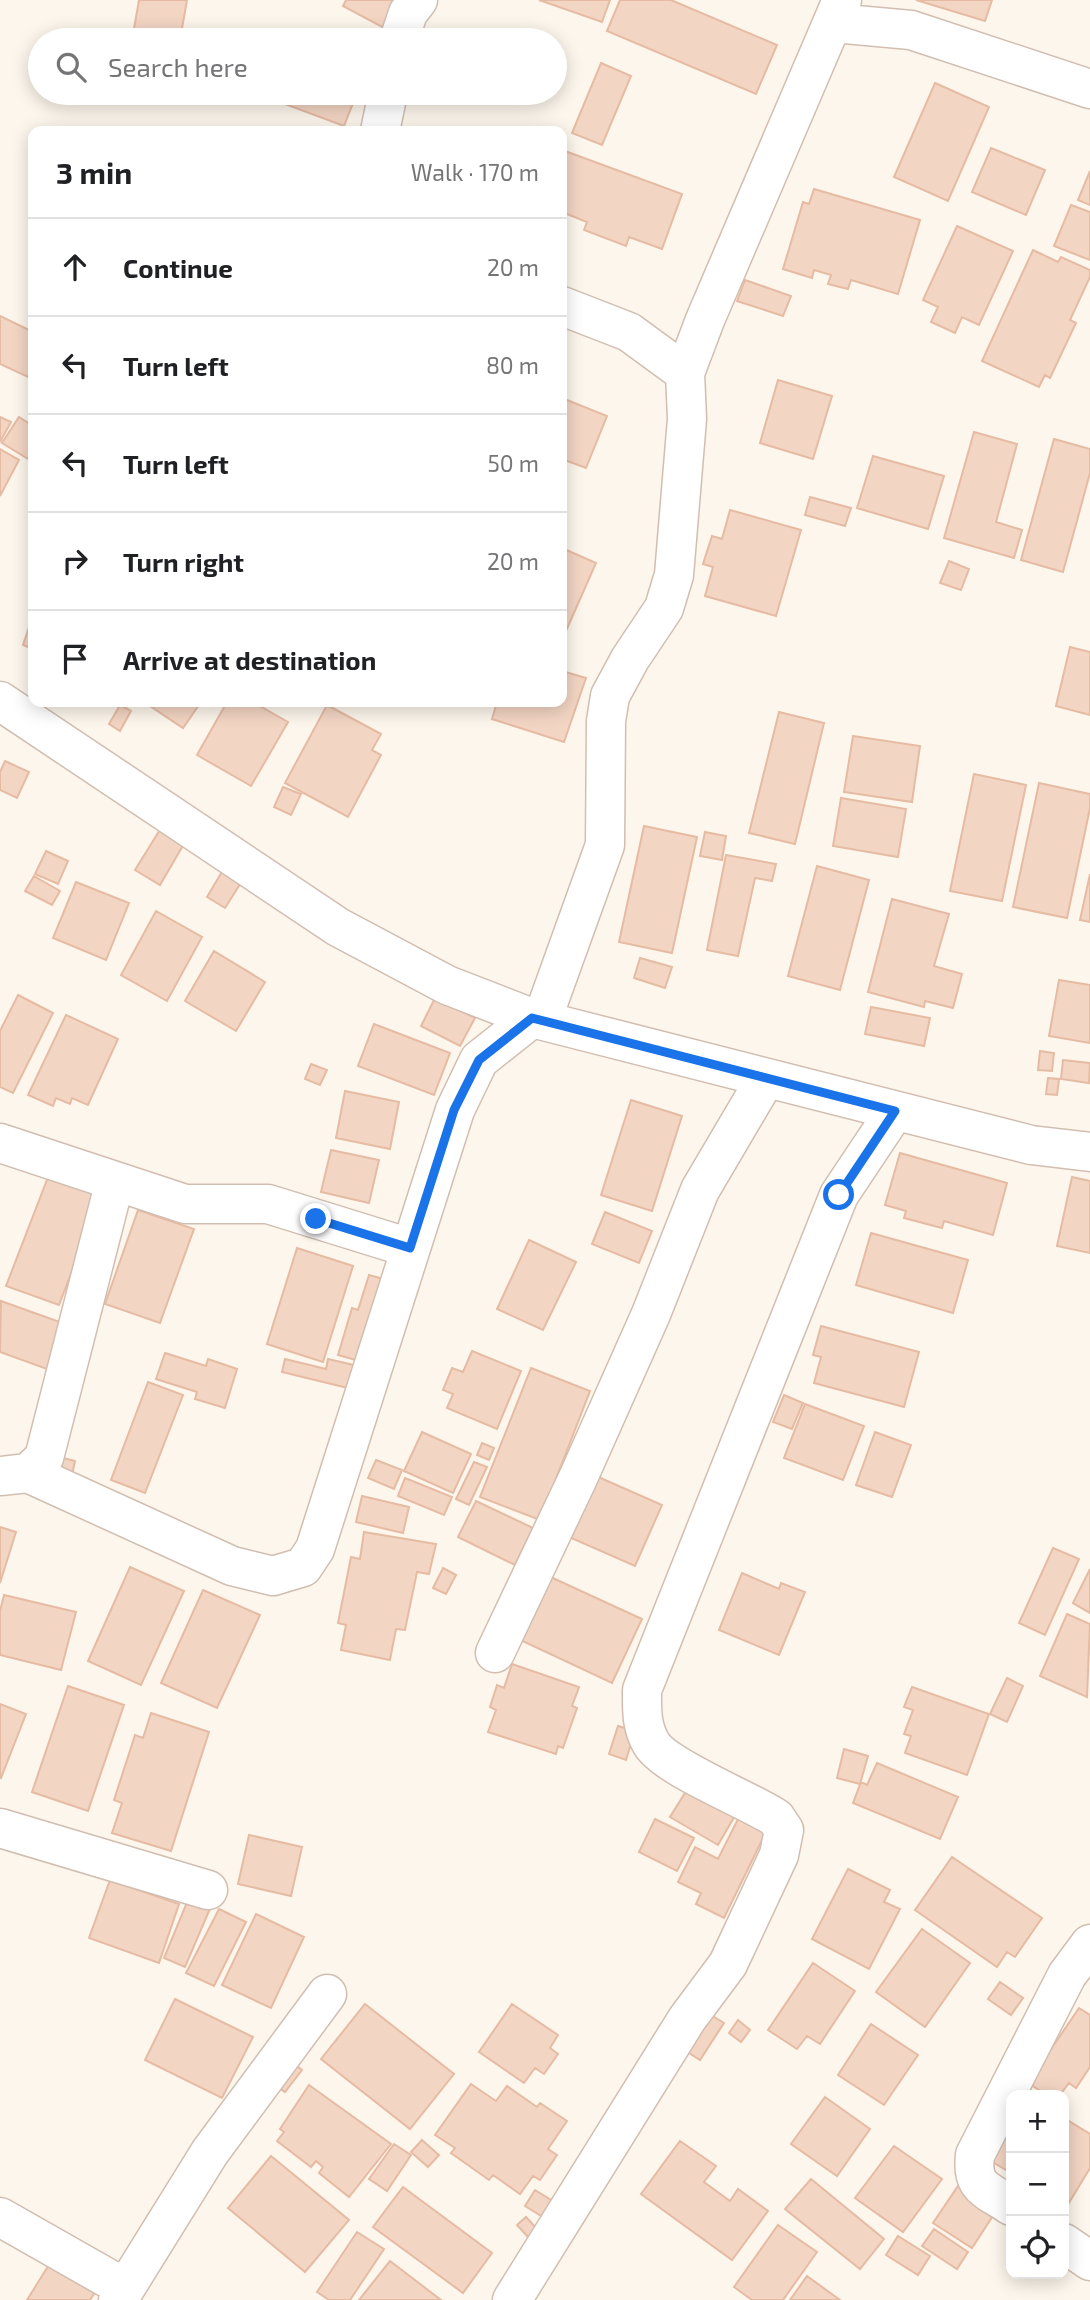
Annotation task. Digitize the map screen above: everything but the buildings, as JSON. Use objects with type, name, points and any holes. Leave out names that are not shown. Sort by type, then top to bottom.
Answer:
[{"type":"street","points":[[403,28],[408,13],[418,0]]},
{"type":"street","points":[[14,1474],[232,1566],[273,1576],[303,1567],[315,1549],[454,1110],[479,1060],[537,1019],[605,845],[606,721],[610,696],[630,659],[664,608],[674,575],[687,419],[685,373],[705,320],[838,12],[911,30],[1090,89]]},
{"type":"street","points":[[381,126],[385,105]]},
{"type":"street","points":[[567,308],[629,332],[685,373]]},
{"type":"street","points":[[0,701],[338,927],[447,985],[537,1019],[1031,1145],[1090,1152]]},
{"type":"street","points":[[495,1653],[623,1377],[700,1191],[766,1078]]},
{"type":"street","points":[[512,2300],[687,2019],[727,1964],[779,1854],[784,1830],[776,1818],[692,1772],[652,1746],[642,1722],[642,1690],[839,1195],[895,1111]]},
{"type":"street","points":[[0,1143],[185,1204],[268,1204],[410,1248]]},
{"type":"street","points":[[14,1474],[44,1458],[116,1181]]},
{"type":"street","points":[[0,1828],[208,1889]]},
{"type":"street","points":[[1006,2203],[977,2184],[973,2173],[975,2155],[1067,1975],[1090,1944]]},
{"type":"street","points":[[0,2217],[121,2294],[211,2152],[327,1994]]},
{"type":"street","points":[[1069,2246],[1090,2261]]},
{"type":"route","points":[[316,1219],[410,1248],[454,1110],[479,1060],[532,1018],[895,1111],[839,1195]]}]
